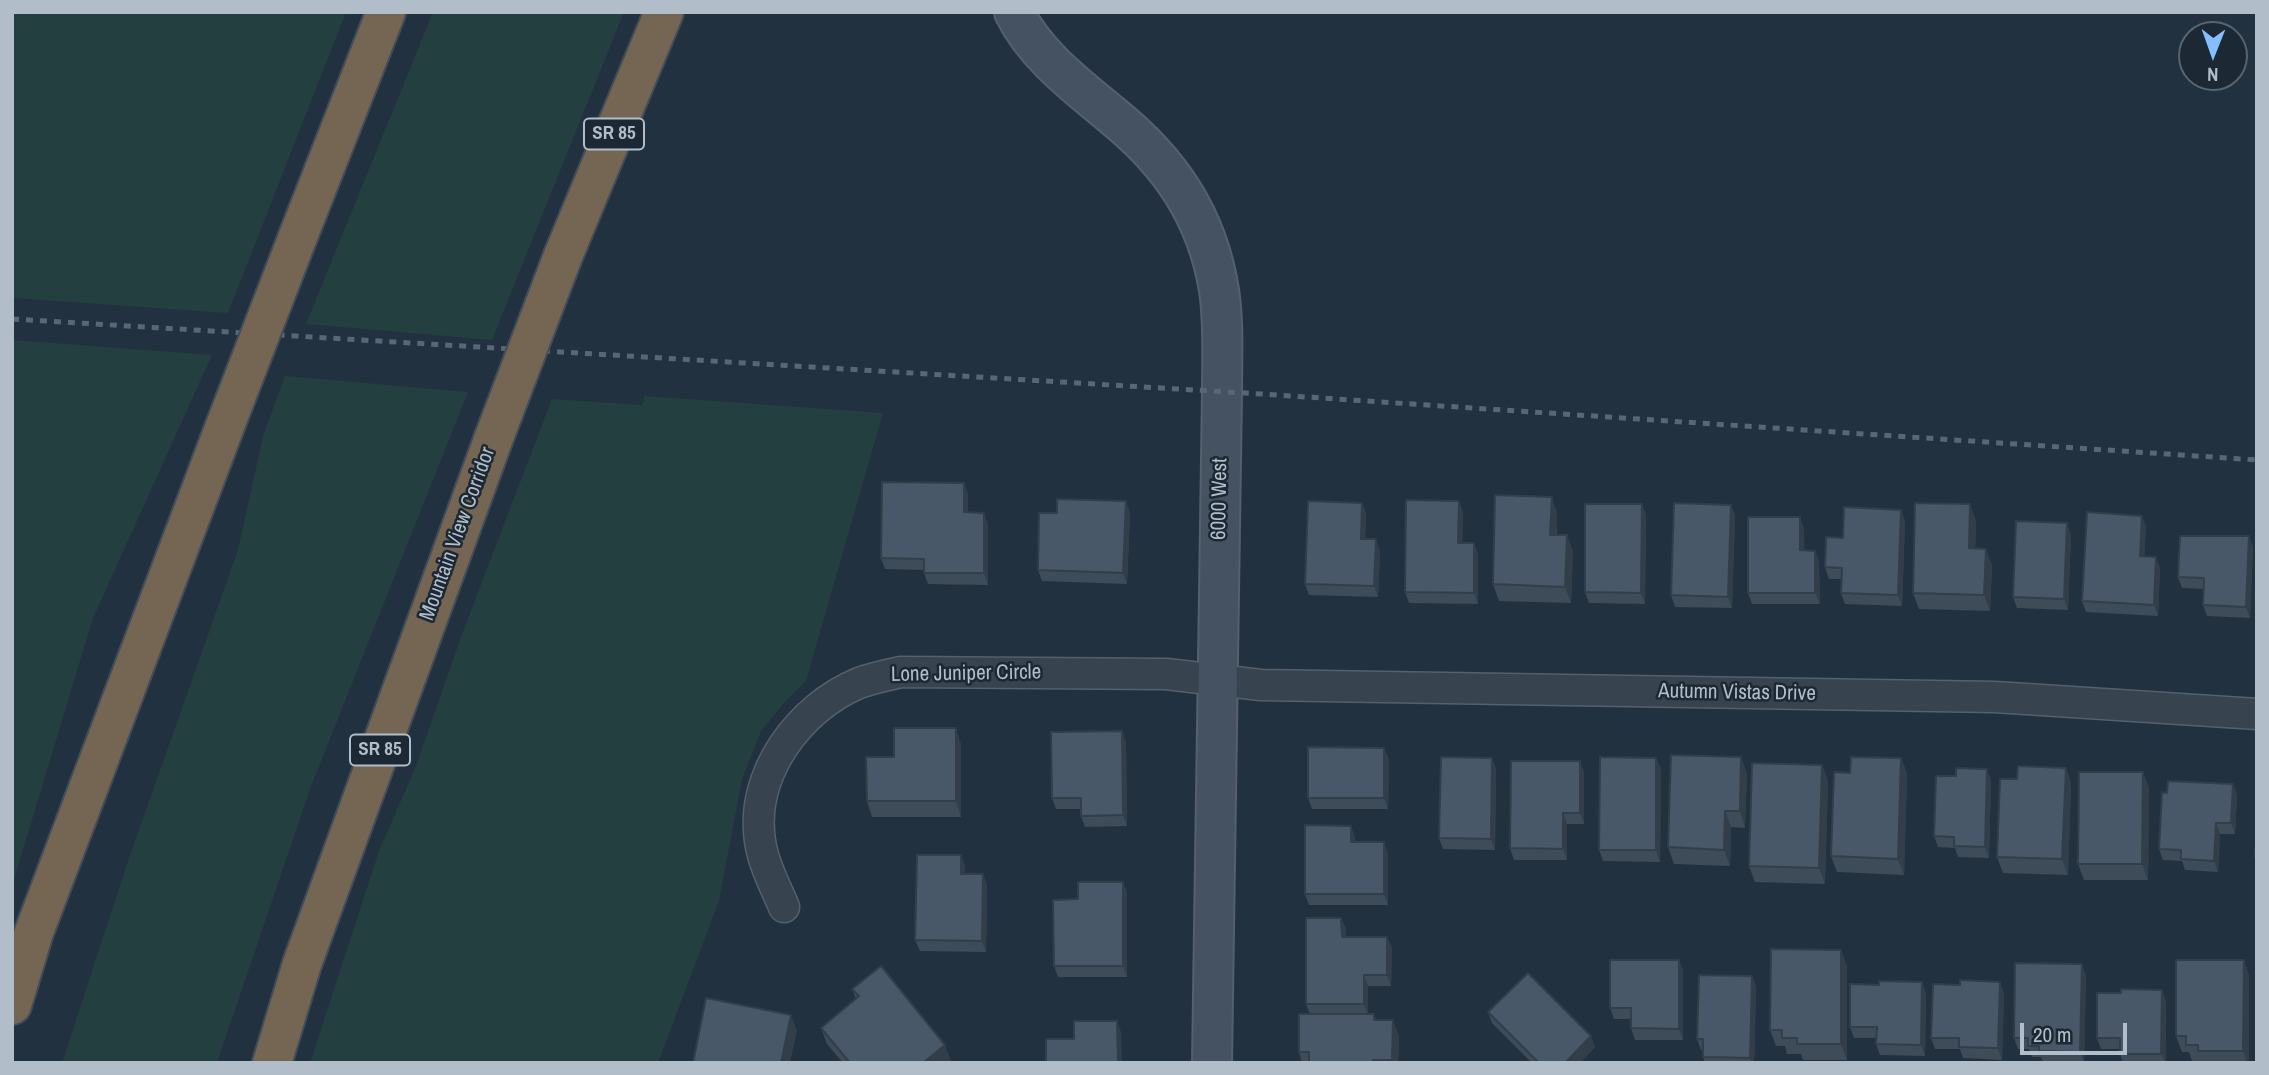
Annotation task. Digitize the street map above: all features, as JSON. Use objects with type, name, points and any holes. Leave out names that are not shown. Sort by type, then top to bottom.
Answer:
[{"type":"highway","points":[[12,1005],[34,932],[225,426],[386,12]]},
{"type":"highway","name":"Mountain View Corridor","points":[[272,1063],[302,964],[492,440],[563,256],[664,12]]},
{"type":"street","name":"6000 West","points":[[1014,12],[1039,48],[1063,75],[1155,153],[1175,178],[1191,205],[1213,262],[1219,292],[1222,345],[1212,1063]]},
{"type":"street","name":"Lone Juniper Circle","points":[[784,906],[763,855],[760,840],[760,803],[766,781],[775,759],[802,723],[818,709],[859,683],[901,672],[927,671],[1166,674],[1218,680]]},
{"type":"street","name":"Autumn Vistas Drive","points":[[1218,680],[1261,685],[1995,697],[2257,714]]},
{"type":"green space","points":[[12,12],[346,12],[228,313],[12,298]]},
{"type":"green space","points":[[433,12],[624,12],[492,340],[306,324]]},
{"type":"green space","points":[[12,340],[212,355],[93,618],[12,886]]},
{"type":"green space","points":[[285,376],[468,392],[310,789],[217,1063],[62,1063],[129,858],[238,550],[263,436]]},
{"type":"green space","points":[[645,396],[883,413],[806,681],[761,731],[742,779],[719,901],[658,1063],[310,1063],[379,851],[416,766],[462,634],[552,399],[642,405]]},
{"type":"building","points":[[882,482],[964,483],[964,512],[984,513],[984,573],[924,573],[924,559],[881,558]]},
{"type":"building","points":[[1495,495],[1552,497],[1550,535],[1567,535],[1565,587],[1493,584]]},
{"type":"building","points":[[1057,499],[1126,501],[1123,573],[1038,570],[1039,513],[1057,513]]},
{"type":"building","points":[[1406,500],[1459,501],[1458,543],[1474,543],[1474,593],[1405,592]]},
{"type":"building","points":[[1308,501],[1362,503],[1361,539],[1376,539],[1374,586],[1305,584]]},
{"type":"building","points":[[1674,503],[1731,505],[1728,597],[1671,595]]},
{"type":"building","points":[[1915,503],[1970,504],[1969,548],[1986,549],[1984,595],[1913,593]]},
{"type":"building","points":[[1585,504],[1642,504],[1641,593],[1585,592]]},
{"type":"building","points":[[1844,507],[1901,510],[1898,595],[1841,593],[1842,568],[1825,567],[1826,537],[1843,538]]},
{"type":"building","points":[[2087,512],[2142,516],[2140,556],[2156,557],[2154,605],[2082,601]]},
{"type":"building","points":[[1748,517],[1800,517],[1800,550],[1815,551],[1815,593],[1748,593]]},
{"type":"building","points":[[2016,521],[2067,523],[2064,599],[2013,597]]},
{"type":"building","points":[[2180,536],[2249,536],[2246,607],[2203,605],[2204,578],[2178,577]]},
{"type":"building","points":[[894,728],[956,728],[956,801],[867,801],[866,757],[894,757]]},
{"type":"building","points":[[1122,731],[1123,815],[1081,816],[1081,798],[1052,798],[1051,732]]},
{"type":"building","points":[[1308,747],[1384,748],[1384,798],[1308,798]]},
{"type":"building","points":[[1671,755],[1741,757],[1740,811],[1725,811],[1724,850],[1668,847]]},
{"type":"building","points":[[1441,757],[1492,758],[1491,839],[1439,838]]},
{"type":"building","points":[[1600,757],[1656,758],[1656,850],[1599,850]]},
{"type":"building","points":[[1851,757],[1901,758],[1898,859],[1831,856],[1834,772],[1850,773]]},
{"type":"building","points":[[1511,761],[1580,761],[1580,813],[1563,813],[1563,849],[1510,848]]},
{"type":"building","points":[[1752,763],[1822,765],[1819,868],[1749,866]]},
{"type":"building","points":[[2018,766],[2066,768],[2062,859],[1997,857],[2000,779],[2017,779]]},
{"type":"building","points":[[1956,768],[1987,769],[1985,847],[1954,846],[1954,837],[1934,836],[1936,776],[1956,776]]},
{"type":"building","points":[[2079,772],[2143,772],[2142,864],[2078,864]]},
{"type":"building","points":[[2168,781],[2233,784],[2231,823],[2216,823],[2214,861],[2181,859],[2181,850],[2159,849],[2162,792],[2167,793]]},
{"type":"building","points":[[1305,825],[1351,826],[1351,842],[1384,842],[1384,894],[1305,894]]},
{"type":"building","points":[[917,855],[961,855],[961,874],[983,874],[982,941],[915,940]]},
{"type":"building","points":[[1078,882],[1123,882],[1123,966],[1054,966],[1053,900],[1078,899]]},
{"type":"building","points":[[1306,918],[1341,918],[1342,937],[1387,937],[1387,975],[1364,975],[1364,1004],[1306,1004]]},
{"type":"building","points":[[1771,949],[1841,950],[1841,1044],[1797,1044],[1797,1038],[1782,1038],[1782,1030],[1770,1030]]},
{"type":"building","points":[[1610,960],[1679,960],[1679,1029],[1631,1028],[1631,1008],[1610,1008]]},
{"type":"building","points":[[2176,960],[2244,960],[2243,1051],[2198,1051],[2198,1045],[2186,1045],[2186,1036],[2176,1036]]},
{"type":"building","points":[[2015,963],[2082,964],[2080,1052],[2039,1051],[2039,1046],[2028,1046],[2028,1038],[2014,1038]]},
{"type":"building","points":[[881,966],[945,1045],[923,1063],[850,1063],[821,1028],[859,996],[852,989]]},
{"type":"building","points":[[1528,973],[1591,1036],[1565,1063],[1539,1063],[1488,1012]]},
{"type":"building","points":[[1699,975],[1752,976],[1750,1058],[1703,1057],[1703,1039],[1697,1039]]},
{"type":"building","points":[[1960,980],[2000,982],[1998,1048],[1959,1047],[1959,1038],[1931,1038],[1933,984],[1960,985]]},
{"type":"building","points":[[1879,981],[1922,982],[1921,1045],[1876,1044],[1877,1027],[1850,1027],[1850,984],[1879,985]]},
{"type":"building","points":[[2121,989],[2162,990],[2161,1054],[2120,1054],[2120,1038],[2097,1038],[2097,993],[2121,993]]},
{"type":"building","points":[[706,998],[791,1015],[781,1063],[693,1063]]},
{"type":"building","points":[[1299,1014],[1374,1014],[1374,1020],[1393,1020],[1392,1060],[1373,1060],[1373,1063],[1309,1063],[1309,1052],[1299,1052]]},
{"type":"building","points":[[1074,1021],[1117,1021],[1118,1063],[1046,1063],[1046,1039],[1074,1039]]},
{"type":"railway","points":[[12,319],[1261,394],[2257,460]]}]
